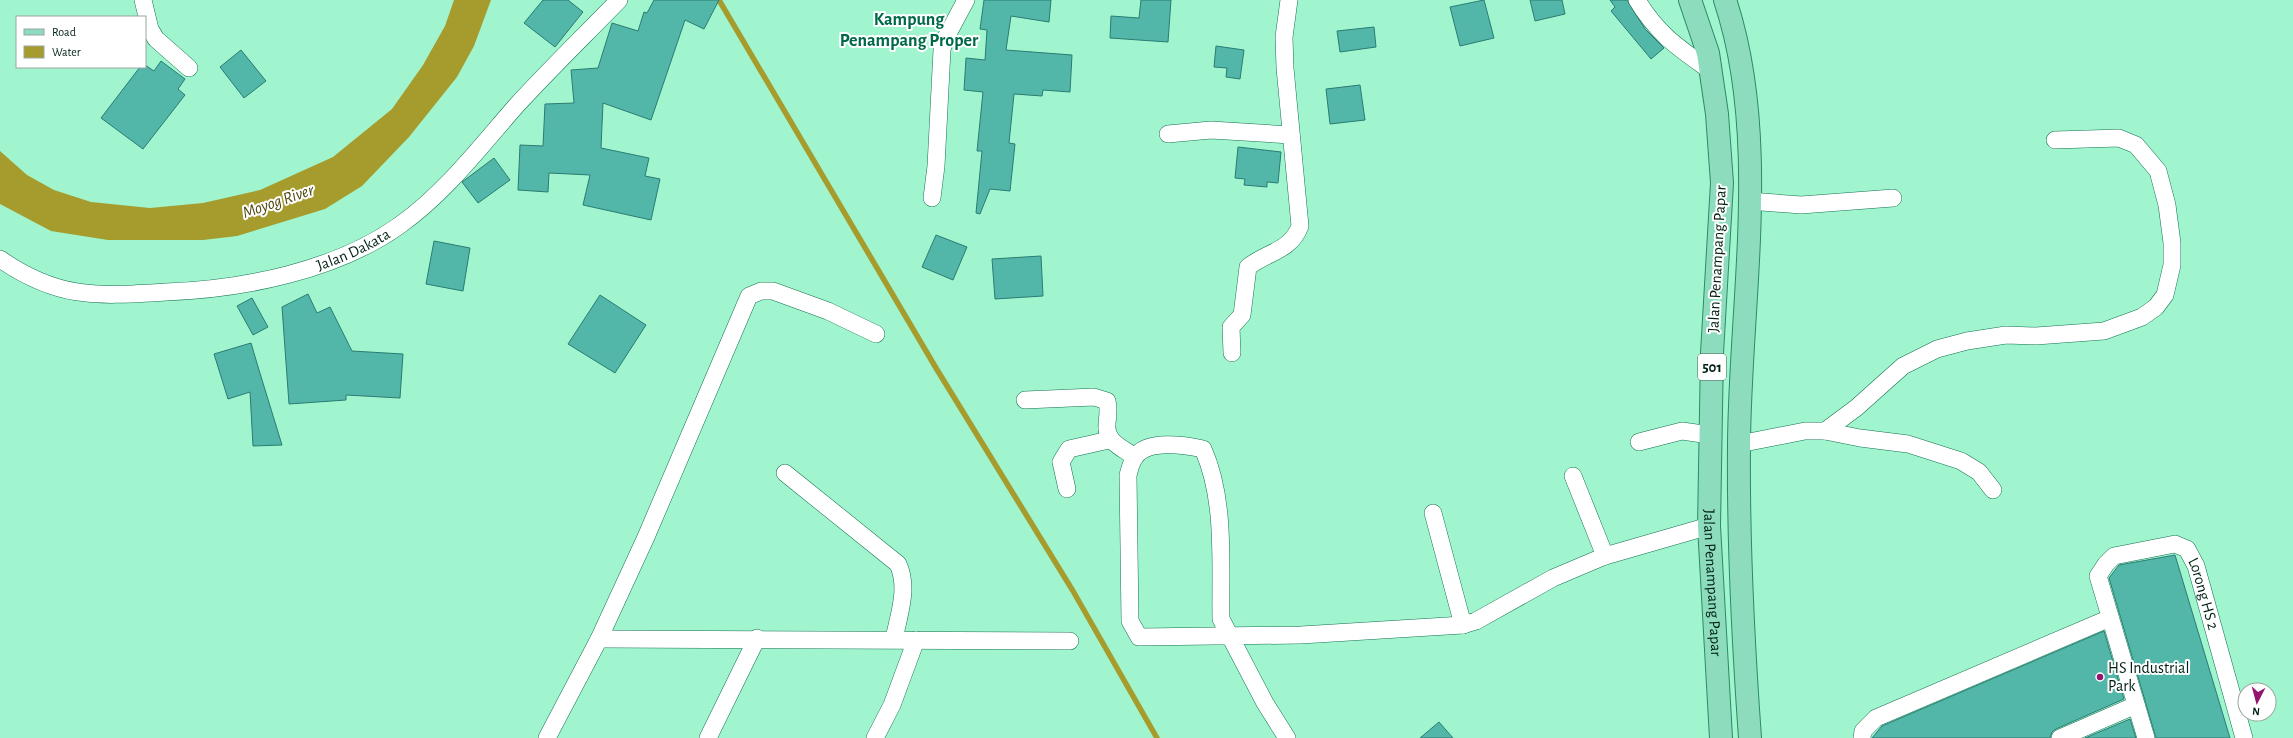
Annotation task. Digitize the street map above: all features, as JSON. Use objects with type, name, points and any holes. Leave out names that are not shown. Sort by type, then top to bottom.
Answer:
[{"type":"main road","name":"Jalan Penampang Papar","points":[[1690,0],[1708,53],[1718,114],[1722,183],[1710,435],[1709,526],[1721,738]]},
{"type":"main road","name":"Jalan Penampang Papar","points":[[1725,0],[1734,28],[1746,102],[1749,201],[1739,444],[1741,617],[1750,738]]},
{"type":"street","points":[[143,0],[150,29],[156,39],[189,68]]},
{"type":"street","name":"Jalan Dakata","points":[[0,259],[14,277],[83,294],[130,295],[196,291],[269,280],[328,262],[376,240],[401,225],[439,192],[518,104],[619,0]]},
{"type":"street","points":[[932,198],[936,166],[942,50],[944,41],[966,0]]},
{"type":"street","points":[[1232,353],[1231,327],[1242,315],[1248,267],[1256,261],[1291,243],[1300,226],[1287,99],[1284,37],[1289,0]]},
{"type":"street","points":[[1637,0],[1648,18],[1666,39],[1710,71]]},
{"type":"street","points":[[1168,134],[1211,130],[1291,135]]},
{"type":"street","points":[[1825,431],[1856,408],[1903,366],[1936,349],[1967,341],[2006,335],[2036,336],[2104,331],[2142,317],[2156,307],[2164,295],[2172,265],[2172,243],[2167,205],[2158,172],[2136,145],[2119,138],[2055,140]]},
{"type":"street","points":[[1749,201],[1801,205],[1893,198]]},
{"type":"street","points":[[547,738],[598,639],[646,536],[749,296],[761,291],[773,291],[828,311],[876,334]]},
{"type":"street","points":[[1025,400],[1094,398],[1107,401],[1109,408],[1106,431],[1109,440],[1135,457]]},
{"type":"street","points":[[1639,442],[1682,431],[1710,435]]},
{"type":"street","points":[[1739,444],[1805,431],[1825,431],[1908,444],[1960,461],[1979,472],[1993,490]]},
{"type":"street","points":[[1067,489],[1061,462],[1069,449],[1109,440]]},
{"type":"street","points":[[1287,738],[1265,703],[1231,634],[1221,619],[1218,500],[1212,469],[1203,449],[1180,444],[1146,448],[1135,457],[1128,475],[1130,621],[1139,637],[1231,634],[1301,635],[1463,625],[1476,621],[1553,578],[1605,556],[1709,526]]},
{"type":"street","points":[[785,473],[898,564],[903,576],[904,591],[894,639]]},
{"type":"street","points":[[1573,476],[1605,556]]},
{"type":"street","points":[[1433,513],[1463,625]]},
{"type":"street","name":"Lorong HS 2","points":[[2146,738],[2098,576],[2106,564],[2114,556],[2175,544],[2187,549],[2196,566],[2244,738]]},
{"type":"street","points":[[1862,738],[1863,731],[1876,718],[2110,618]]},
{"type":"street","points":[[598,639],[688,640],[757,638],[1070,641]]},
{"type":"street","points":[[708,738],[757,638]]},
{"type":"street","points":[[875,738],[892,704],[916,640]]},
{"type":"street","points":[[2060,738],[2136,706]]},
{"type":"water","name":"Moyog River","points":[[454,0],[491,0],[474,46],[457,77],[409,137],[362,186],[325,209],[237,236],[203,240],[108,240],[51,231],[0,204],[0,151],[27,175],[54,190],[91,202],[150,208],[203,203],[260,190],[333,157],[392,109],[423,65],[445,26]]},
{"type":"building","points":[[543,0],[568,0],[583,12],[555,47],[524,23]]},
{"type":"building","points":[[654,0],[719,0],[704,29],[685,20],[651,120],[603,103],[601,148],[649,158],[645,176],[660,179],[651,220],[583,205],[590,175],[549,173],[548,192],[518,190],[520,145],[543,146],[545,104],[574,103],[571,70],[598,68],[612,23],[638,31],[644,12],[647,13]]},
{"type":"building","points":[[984,0],[1051,0],[1049,22],[1011,16],[1006,50],[1072,55],[1070,92],[1043,90],[1042,96],[1014,94],[1009,143],[1015,144],[1010,191],[990,189],[980,214],[976,213],[982,151],[977,151],[983,92],[964,90],[966,58],[985,60],[987,30],[980,29]]},
{"type":"building","points":[[1141,0],[1171,0],[1168,42],[1110,38],[1111,16],[1139,18]]},
{"type":"building","points":[[1484,0],[1494,38],[1460,46],[1450,7]]},
{"type":"building","points":[[1530,0],[1562,0],[1565,14],[1535,21]]},
{"type":"building","points":[[1610,0],[1627,0],[1645,29],[1664,48],[1651,59],[1611,11],[1615,7]]},
{"type":"building","points":[[1374,27],[1376,47],[1340,52],[1337,31]]},
{"type":"building","points":[[1216,46],[1244,50],[1240,79],[1226,77],[1227,68],[1214,67]]},
{"type":"building","points":[[241,50],[266,81],[244,98],[220,67]]},
{"type":"building","points":[[161,61],[185,79],[178,89],[185,95],[143,149],[101,118],[139,68],[146,68],[146,66],[154,71]]},
{"type":"building","points":[[1360,85],[1365,120],[1330,124],[1326,89]]},
{"type":"building","points":[[1238,147],[1281,152],[1278,183],[1267,182],[1267,187],[1244,185],[1245,179],[1235,178]]},
{"type":"building","points":[[494,158],[510,180],[478,203],[462,182]]},
{"type":"building","points":[[936,235],[967,247],[953,280],[922,267]]},
{"type":"building","points":[[434,241],[470,248],[463,291],[426,284]]},
{"type":"building","points":[[1041,256],[1043,296],[995,299],[992,259]]},
{"type":"building","points":[[308,294],[317,313],[330,307],[352,351],[403,354],[400,398],[346,395],[346,400],[289,404],[282,307]]},
{"type":"building","points":[[600,295],[646,325],[615,373],[568,344]]},
{"type":"building","points":[[252,298],[268,327],[253,335],[237,306]]},
{"type":"building","points":[[251,343],[282,445],[253,446],[250,392],[228,399],[214,354]]},
{"type":"building","points":[[2175,555],[2230,738],[2156,738],[2109,578],[2119,565]]},
{"type":"building","points":[[2104,631],[2124,699],[2056,729],[2052,732],[2050,738],[1872,738],[1882,726]]},
{"type":"building","points":[[2130,719],[2136,738],[2085,738]]},
{"type":"building","points":[[1439,722],[1453,738],[1420,738]]},
{"type":"waterway","points":[[719,0],[936,368],[1073,591],[1157,738]]},
{"type":"place","name":"HS Industrial Park","points":[[2100,677]]},
{"type":"district","name":"Kampung Penampang Proper","points":[[909,30]]}]
